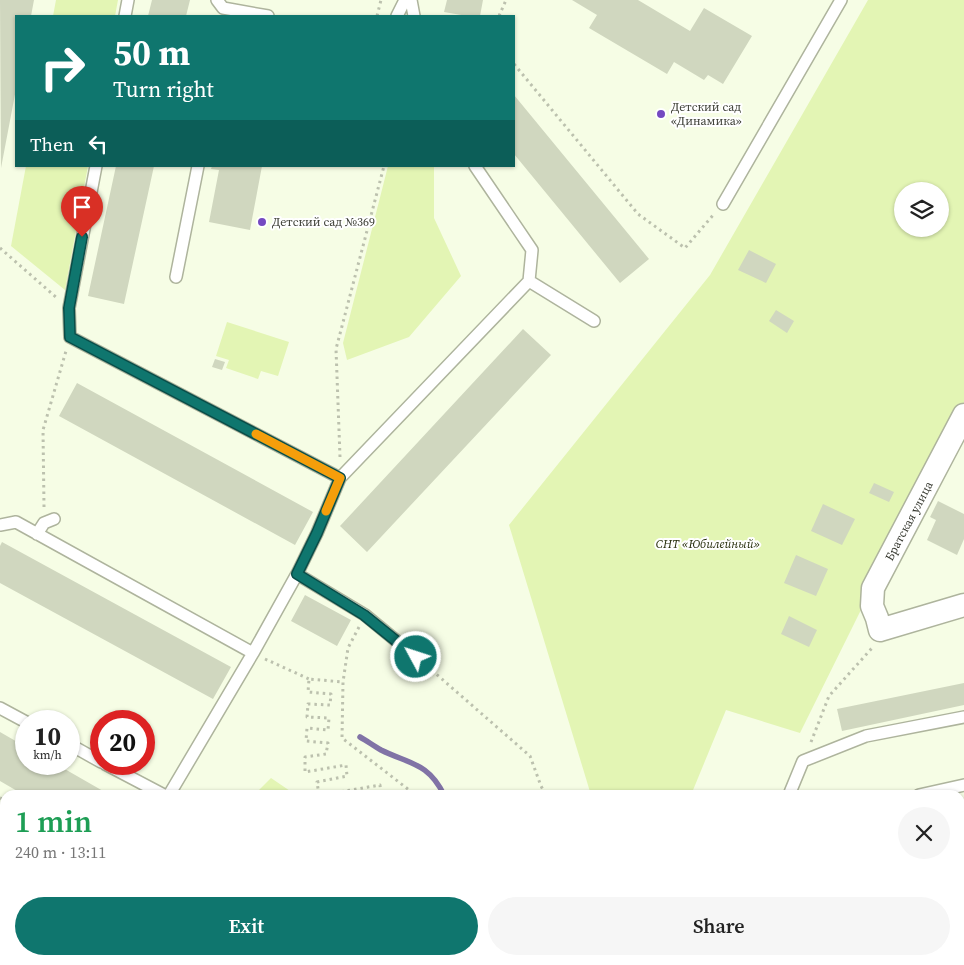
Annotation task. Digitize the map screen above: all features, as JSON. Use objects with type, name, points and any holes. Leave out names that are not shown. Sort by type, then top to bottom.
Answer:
[{"type":"street","name":"Братская улица","points":[[880,630],[872,606],[873,588],[964,415]]},
{"type":"street","points":[[880,630],[964,606]]},
{"type":"lane","points":[[125,15],[128,0]]},
{"type":"lane","points":[[217,0],[227,13],[254,15]]},
{"type":"lane","points":[[398,15],[405,0]]},
{"type":"lane","points":[[411,0],[414,15]]},
{"type":"lane","points":[[723,204],[841,0]]},
{"type":"lane","points":[[96,167],[69,308],[70,337],[340,478]]},
{"type":"lane","points":[[176,277],[198,167]]},
{"type":"lane","points":[[172,790],[297,574],[340,478],[529,281],[532,250],[475,167]]},
{"type":"lane","points":[[529,281],[594,321]]},
{"type":"lane","points":[[37,534],[49,521]]},
{"type":"lane","points":[[0,525],[16,522],[253,653]]},
{"type":"lane","points":[[297,574],[364,615],[416,657]]},
{"type":"lane","points":[[0,708],[15,716]]},
{"type":"lane","points":[[791,790],[803,761],[866,736],[964,717]]},
{"type":"lane","points":[[126,775],[154,790]]},
{"type":"lane","points":[[942,790],[964,785]]},
{"type":"path","points":[[377,15],[381,0]]},
{"type":"path","points":[[499,15],[506,0]]},
{"type":"path","points":[[515,65],[638,214],[685,248],[723,204]]},
{"type":"path","points":[[340,478],[336,349],[384,167]]},
{"type":"path","points":[[0,248],[69,308]]},
{"type":"path","points":[[49,521],[43,430],[70,337]]},
{"type":"path","points":[[364,615],[348,648],[343,682],[342,738],[409,790]]},
{"type":"path","points":[[803,761],[830,696],[875,646],[880,630]]},
{"type":"path","points":[[253,653],[309,679],[343,682]]},
{"type":"path","points":[[416,657],[530,756],[543,790]]},
{"type":"path","points":[[309,679],[308,692],[331,694],[330,705],[308,704],[307,717],[329,718],[328,730],[307,728],[306,741],[328,743],[326,754],[304,757],[306,772],[346,765],[347,776],[317,782],[319,790]]},
{"type":"path","points":[[350,790],[380,785],[381,790]]},
{"type":"green space","points":[[56,0],[118,0],[115,15],[53,15]]},
{"type":"green space","name":"СНТ «Юбилейный»","points":[[868,0],[964,0],[964,402],[800,733],[726,710],[693,790],[589,790],[509,525],[710,275]]},
{"type":"green space","points":[[26,167],[88,167],[65,290],[11,246]]},
{"type":"green space","points":[[388,167],[434,167],[434,218],[461,276],[409,337],[347,360],[343,343]]},
{"type":"green space","points":[[227,322],[289,342],[278,376],[261,371],[258,379],[226,368],[229,360],[216,356]]},
{"type":"green space","points":[[271,778],[289,790],[259,790]]},
{"type":"building","points":[[0,0],[34,0],[31,15],[15,15],[15,94],[1,168]]},
{"type":"building","points":[[152,0],[190,0],[186,15],[148,15]]},
{"type":"building","points":[[447,0],[483,0],[480,15],[461,15],[444,12]]},
{"type":"building","points":[[572,0],[638,0],[690,31],[704,8],[752,36],[723,84],[708,75],[704,80],[674,62],[667,74],[589,28],[597,15]]},
{"type":"building","points":[[515,96],[649,259],[620,283],[515,155]]},
{"type":"building","points":[[116,167],[154,167],[124,304],[88,296]]},
{"type":"building","points":[[212,167],[262,167],[250,230],[209,222],[219,170],[211,169]]},
{"type":"building","points":[[749,250],[776,264],[766,283],[738,270]]},
{"type":"building","points":[[776,310],[794,321],[787,333],[769,321]]},
{"type":"building","points":[[523,329],[551,355],[367,552],[340,526]]},
{"type":"building","points":[[215,359],[225,362],[222,370],[212,367]]},
{"type":"building","points":[[77,383],[313,512],[295,545],[59,416]]},
{"type":"building","points":[[874,483],[894,492],[889,502],[869,493]]},
{"type":"building","points":[[938,501],[964,514],[964,539],[957,555],[927,540],[936,520],[930,517]]},
{"type":"building","points":[[823,504],[855,519],[842,545],[811,531]]},
{"type":"building","points":[[2,542],[231,667],[213,699],[0,583],[0,546]]},
{"type":"building","points":[[796,555],[828,569],[816,596],[784,583]]},
{"type":"building","points":[[305,595],[351,620],[337,646],[291,621]]},
{"type":"building","points":[[789,616],[817,630],[809,647],[781,634]]},
{"type":"building","points":[[964,683],[964,705],[842,731],[837,709]]},
{"type":"building","points":[[0,732],[15,741],[15,775],[75,775],[101,790],[15,790],[0,781]]},
{"type":"waterway","points":[[360,737],[381,750],[417,765],[431,776],[441,790]]},
{"type":"slow traffic","points":[[256,434],[340,478],[326,511]]},
{"type":"place","name":"Детский сад «Динамика»","points":[[661,114]]},
{"type":"place","name":"Детский сад №369","points":[[262,222]]},
{"type":"route","points":[[82,237],[69,308],[70,337],[340,478],[297,574],[364,615],[416,657]]}]
